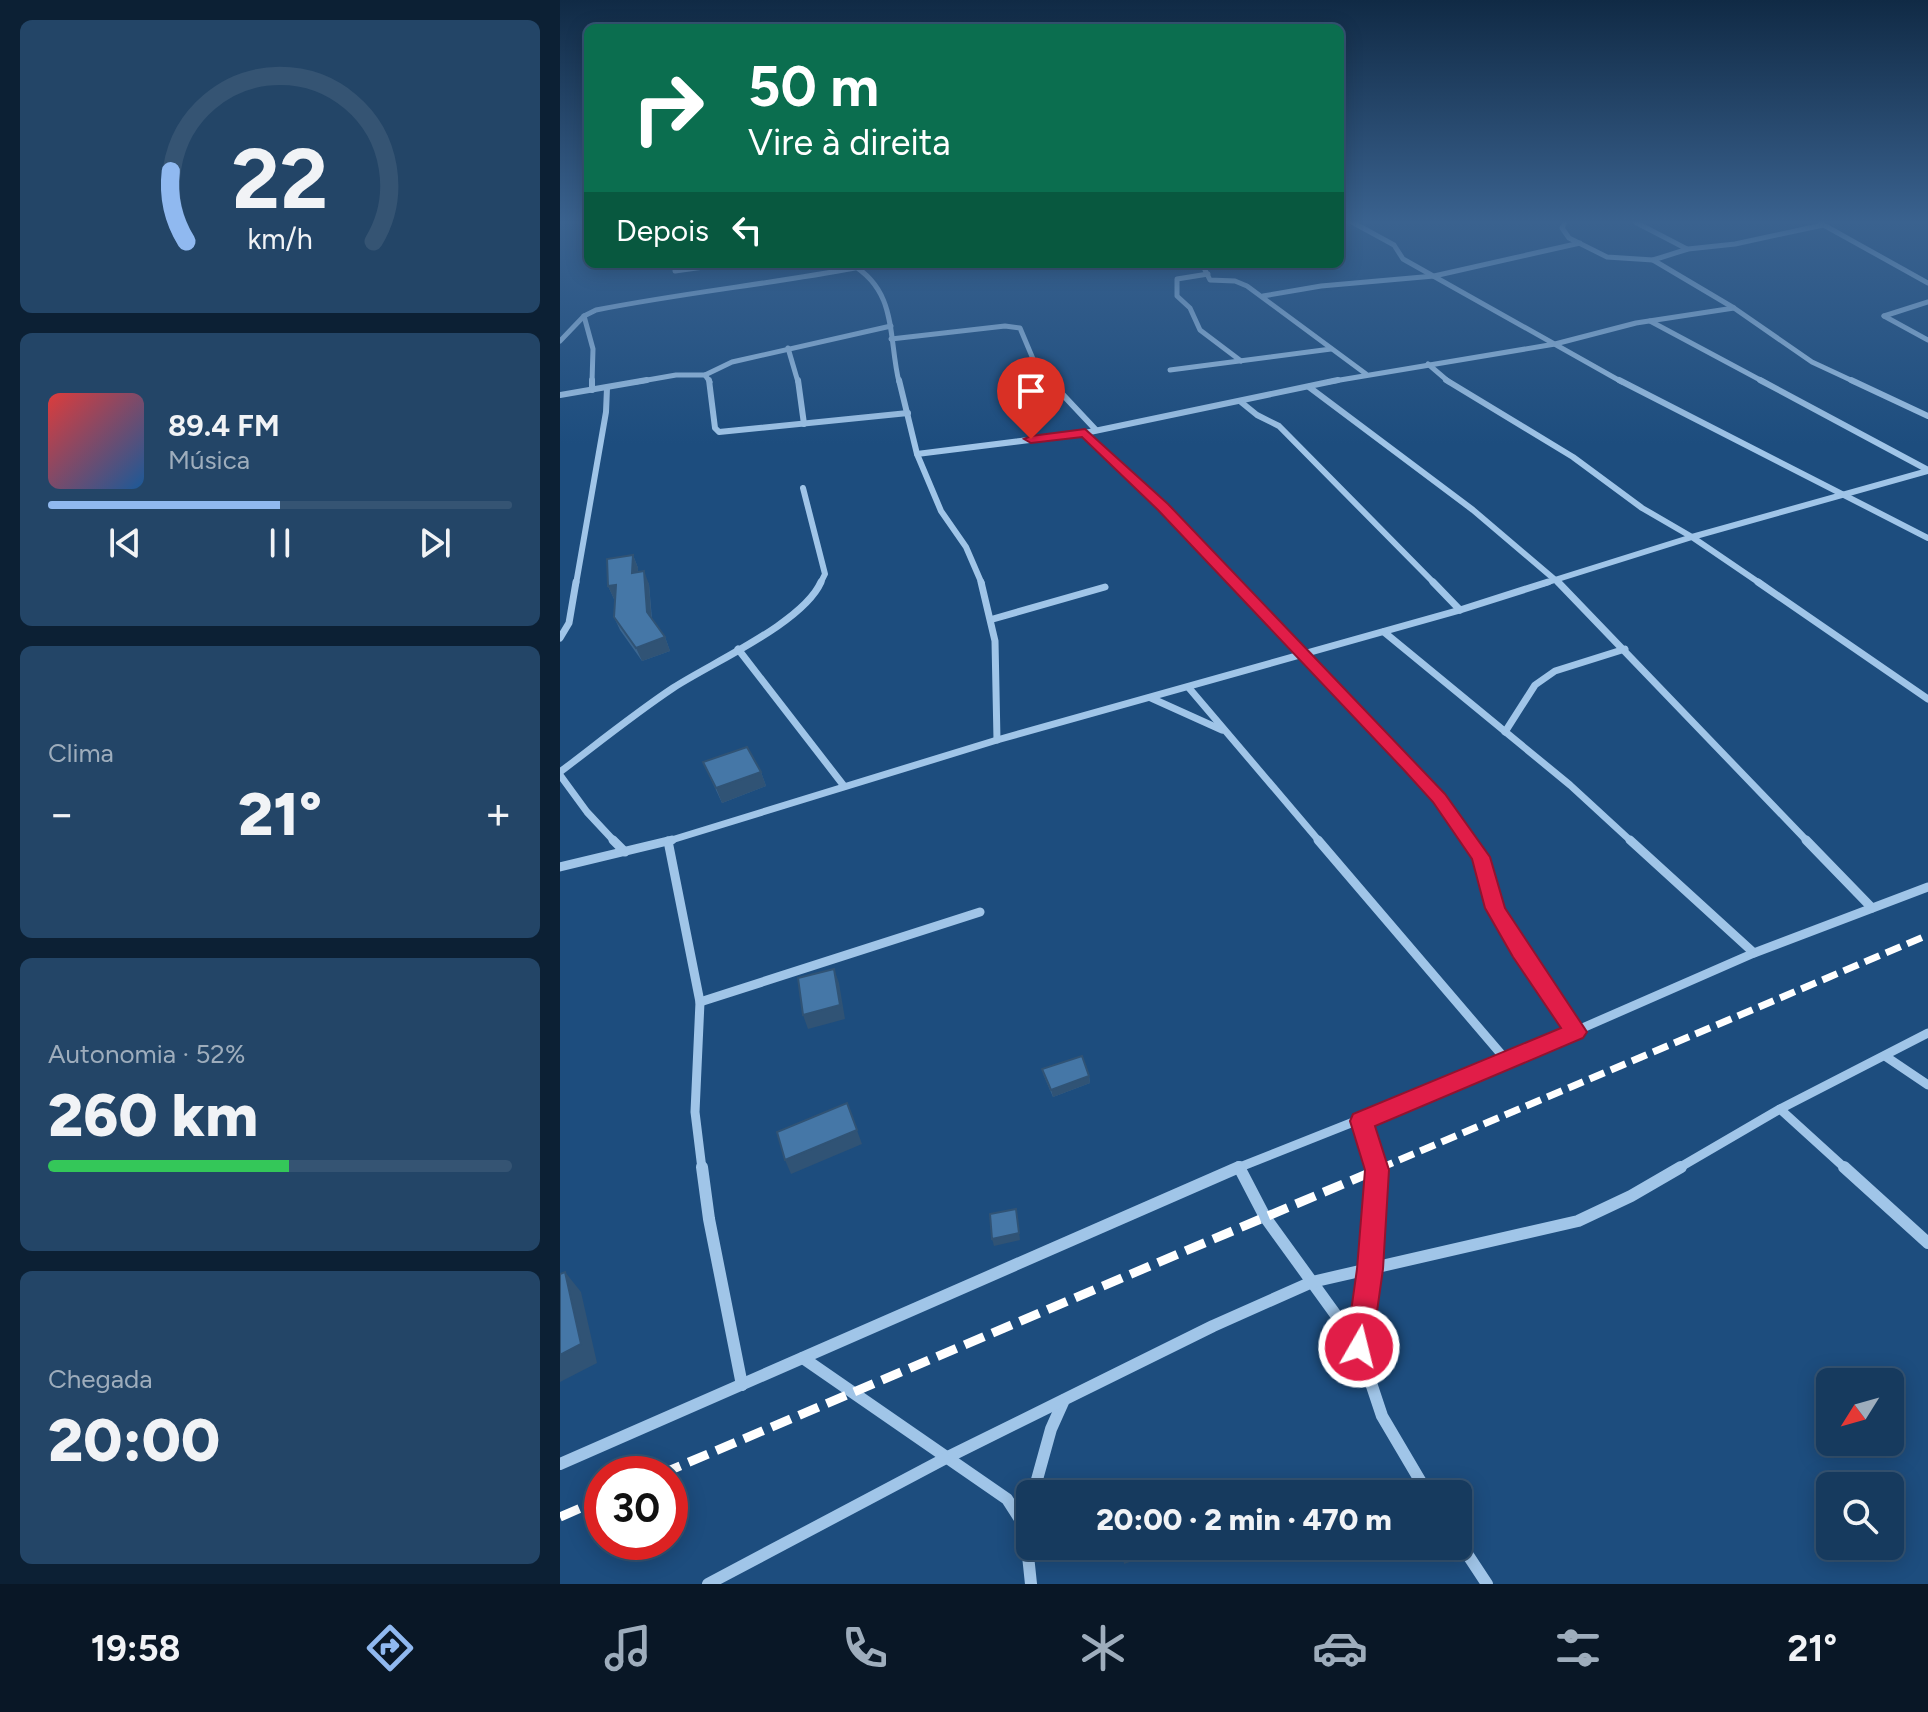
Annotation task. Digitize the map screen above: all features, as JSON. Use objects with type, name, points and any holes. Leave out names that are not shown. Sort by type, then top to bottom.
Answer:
[{"type":"street","points":[[560,341],[584,316],[596,310],[666,296]]},
{"type":"street","points":[[882,296],[891,317],[896,376],[917,454],[926,467],[942,513],[965,546],[983,585],[993,619],[997,664],[997,740]]},
{"type":"street","points":[[1177,296],[1190,308],[1200,330],[1241,361]]},
{"type":"street","points":[[1263,296],[1366,374]]},
{"type":"street","points":[[1469,296],[1779,464],[1928,538]]},
{"type":"street","points":[[1714,296],[1812,362],[1928,416]]},
{"type":"street","points":[[1928,302],[1884,316],[1928,340]]},
{"type":"street","points":[[917,454],[1085,433],[1366,374],[1555,344],[1650,321],[1734,308]]},
{"type":"street","points":[[584,316],[593,349],[592,390]]},
{"type":"street","points":[[1650,321],[1928,471]]},
{"type":"street","points":[[560,395],[676,375],[705,375],[732,362],[891,326]]},
{"type":"street","points":[[891,339],[1005,326],[1020,328],[1036,366],[1096,430]]},
{"type":"street","points":[[788,348],[798,379],[804,424]]},
{"type":"street","points":[[1170,370],[1331,349]]},
{"type":"street","points":[[1428,364],[1457,389],[1512,418],[1573,457],[1642,508],[1692,537],[1928,699]]},
{"type":"street","points":[[705,375],[709,377],[715,428],[719,432],[908,413]]},
{"type":"street","points":[[1309,387],[1461,500],[1557,581],[1872,908]]},
{"type":"street","points":[[560,638],[569,623],[581,561],[606,412],[607,388]]},
{"type":"street","points":[[1241,402],[1257,415],[1279,426],[1460,610]]},
{"type":"street","points":[[1085,433],[1163,507],[1439,798],[1481,857],[1495,908],[1514,941],[1576,1032]]},
{"type":"street","points":[[560,867],[668,841],[997,740],[1384,632],[1692,537],[1928,471]]},
{"type":"street","points":[[625,852],[587,812],[560,773],[676,686],[784,620],[824,584],[825,574],[803,488]]},
{"type":"street","points":[[993,619],[1105,587]]},
{"type":"street","points":[[1384,632],[1570,785],[1754,953]]},
{"type":"street","points":[[738,649],[844,786]]},
{"type":"street","points":[[1505,732],[1535,685],[1555,671],[1625,649]]},
{"type":"street","points":[[1189,688],[1507,1061]]},
{"type":"street","points":[[1150,697],[1224,731]]},
{"type":"street","points":[[668,841],[700,1002],[695,1112],[709,1219],[742,1385]]},
{"type":"street","points":[[560,1464],[1239,1167],[1507,1061],[1754,953],[1928,887]]},
{"type":"street","points":[[700,1002],[980,912]]},
{"type":"street","points":[[708,1584],[946,1458],[1213,1326],[1312,1282],[1578,1221],[1631,1196],[1780,1109],[1928,1033]]},
{"type":"street","points":[[1885,1056],[1928,1085]]},
{"type":"street","points":[[1780,1109],[1928,1243]]},
{"type":"street","points":[[1359,1347],[1370,1269],[1377,1170],[1361,1121]]},
{"type":"street","points":[[1239,1167],[1265,1217],[1359,1347],[1382,1416],[1420,1480]]},
{"type":"street","points":[[803,1358],[1007,1499],[1016,1513]]},
{"type":"street","points":[[1037,1480],[1051,1429],[1064,1400]]},
{"type":"street","points":[[1028,1560],[1031,1584]]},
{"type":"street","points":[[1471,1560],[1487,1584]]},
{"type":"building","points":[[633,555],[632,573],[644,571],[647,612],[665,637],[636,648],[614,617],[616,585],[608,586],[607,559]]},
{"type":"building","points":[[747,747],[761,772],[716,788],[703,762]]},
{"type":"building","points":[[834,969],[840,1005],[803,1015],[798,978]]},
{"type":"building","points":[[1082,1056],[1089,1076],[1051,1090],[1042,1069]]},
{"type":"building","points":[[847,1103],[857,1130],[785,1160],[777,1132]]},
{"type":"building","points":[[1016,1209],[1019,1233],[992,1239],[990,1214]]},
{"type":"building","points":[[565,1272],[581,1344],[560,1355],[560,1274]]},
{"type":"railway","points":[[1378,1169],[1928,935]]},
{"type":"railway","points":[[688,1463],[1383,1167]]},
{"type":"railway","points":[[560,1517],[584,1507]]},
{"type":"route","points":[[1031,439],[1085,433],[1163,507],[1409,765],[1439,798],[1481,857],[1495,908],[1520,951],[1576,1032],[1361,1121],[1377,1170],[1370,1269],[1359,1347]]}]
